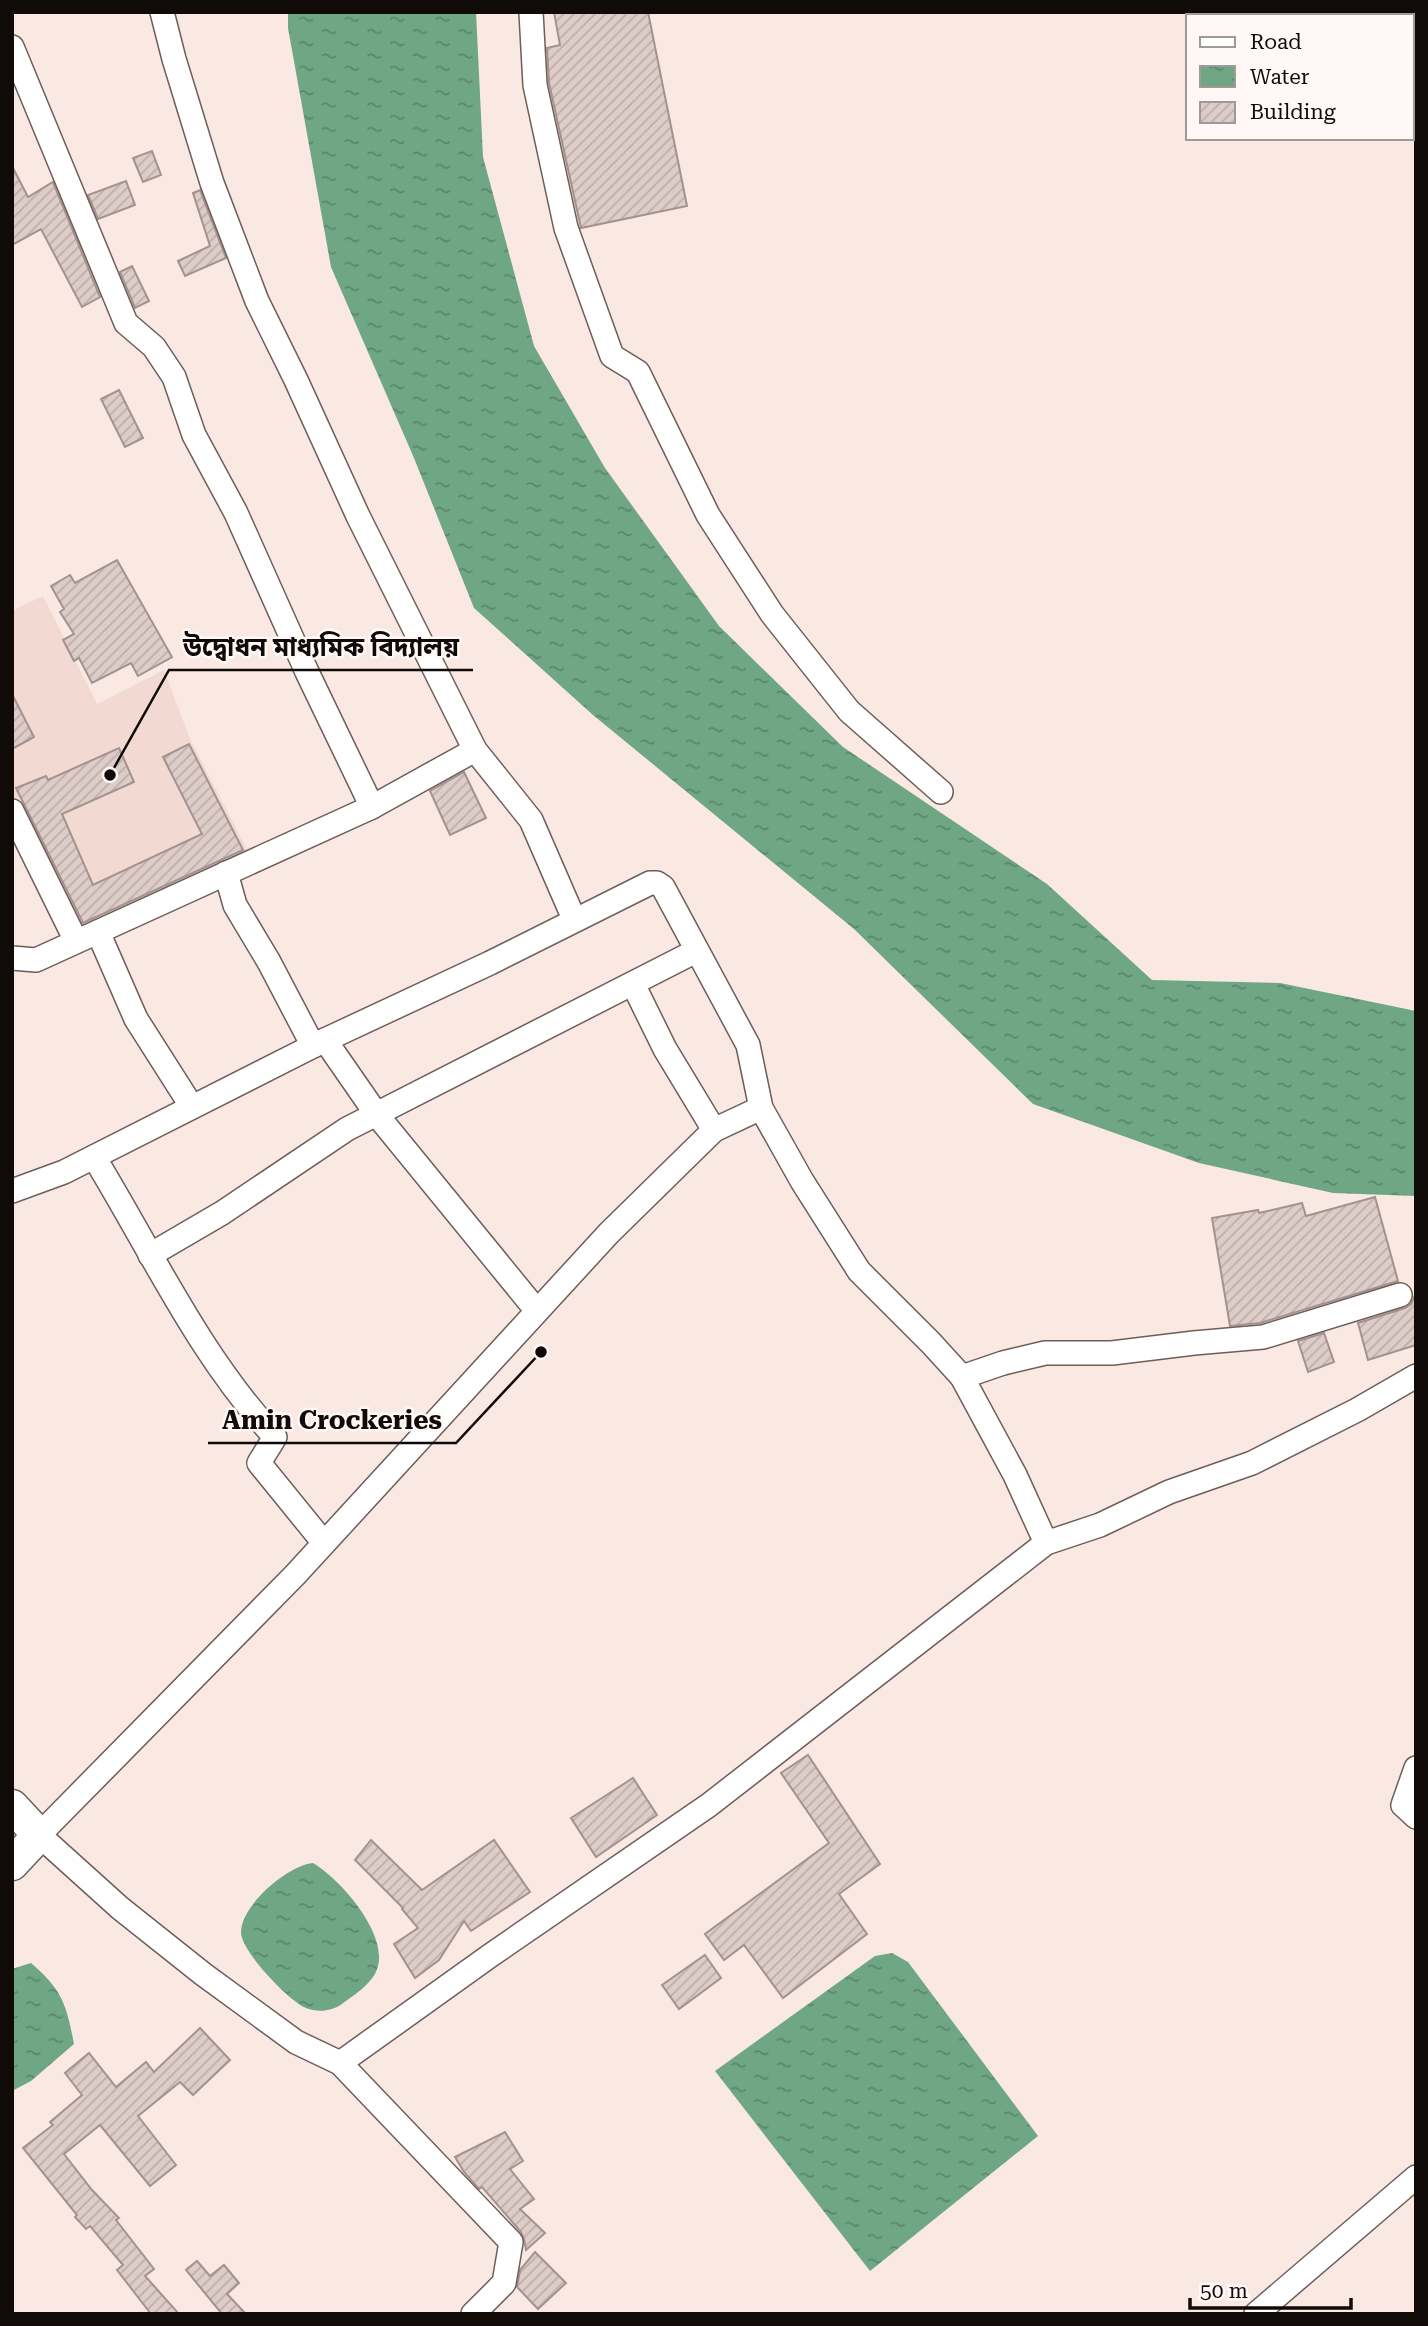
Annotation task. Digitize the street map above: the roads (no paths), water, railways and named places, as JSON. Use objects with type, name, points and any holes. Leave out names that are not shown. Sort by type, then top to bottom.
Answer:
[{"type":"main road","points":[[12,1806],[39,1835],[12,1864]]},
{"type":"street","points":[[162,12],[212,183],[257,301],[358,516],[475,750],[531,820],[574,919]]},
{"type":"street","points":[[531,12],[535,85],[566,228],[612,356],[638,372],[708,515],[772,614],[849,711],[941,792]]},
{"type":"street","points":[[12,47],[126,323],[154,347],[174,377],[194,435],[236,513],[307,672],[372,807]]},
{"type":"street","points":[[12,958],[36,960],[372,807],[475,750]]},
{"type":"street","points":[[12,811],[76,942]]},
{"type":"street","points":[[226,873],[235,905],[319,1043],[537,1311]]},
{"type":"street","points":[[12,1191],[64,1172],[319,1043],[490,963],[650,883],[657,883],[672,901],[696,951],[748,1045],[761,1108],[802,1181],[859,1270],[962,1377],[1015,1475],[1046,1543]]},
{"type":"street","points":[[97,932],[136,1019],[191,1107]]},
{"type":"street","points":[[150,1255],[222,1213],[321,1145],[696,951]]},
{"type":"street","points":[[633,984],[665,1049],[713,1130]]},
{"type":"street","points":[[473,2314],[504,2283],[511,2242],[340,2063],[296,2042],[203,1974],[120,1908],[39,1835],[324,1543],[609,1233],[713,1130],[761,1108]]},
{"type":"street","points":[[94,1157],[172,1296],[255,1415],[275,1437],[259,1463],[324,1543]]},
{"type":"street","points":[[962,1377],[1045,1353],[1112,1353],[1263,1337],[1400,1295]]},
{"type":"street","points":[[340,2063],[709,1805],[1046,1543],[1100,1525],[1169,1492],[1252,1463],[1416,1376]]},
{"type":"street","points":[[1416,1768],[1404,1805],[1416,1817]]},
{"type":"street","points":[[1256,2314],[1416,2177]]},
{"type":"water","points":[[288,12],[476,12],[483,157],[534,346],[605,468],[719,626],[843,747],[1047,884],[1152,980],[1280,983],[1416,1011],[1416,1196],[1333,1193],[1199,1163],[1033,1104],[854,929],[593,715],[474,608],[414,458],[331,267],[288,28]]},
{"type":"water","points":[[313,1863],[336,1881],[359,1908],[369,1923],[379,1952],[376,1972],[368,1983],[342,2004],[325,2010],[306,2008],[289,1996],[249,1952],[241,1933],[248,1911],[267,1889],[291,1871]]},
{"type":"water","points":[[892,1953],[908,1962],[1038,2136],[870,2271],[715,2071],[875,1956]]},
{"type":"water","points":[[31,1963],[50,1981],[61,1998],[74,2044],[31,2081],[12,2091],[12,1969]]},
{"type":"place","name":"উদ্বোধন মাধ্যমিক বিদ্যালয়","points":[[110,775]]},
{"type":"place","name":"Amin Crockeries","points":[[541,1352]]}]
